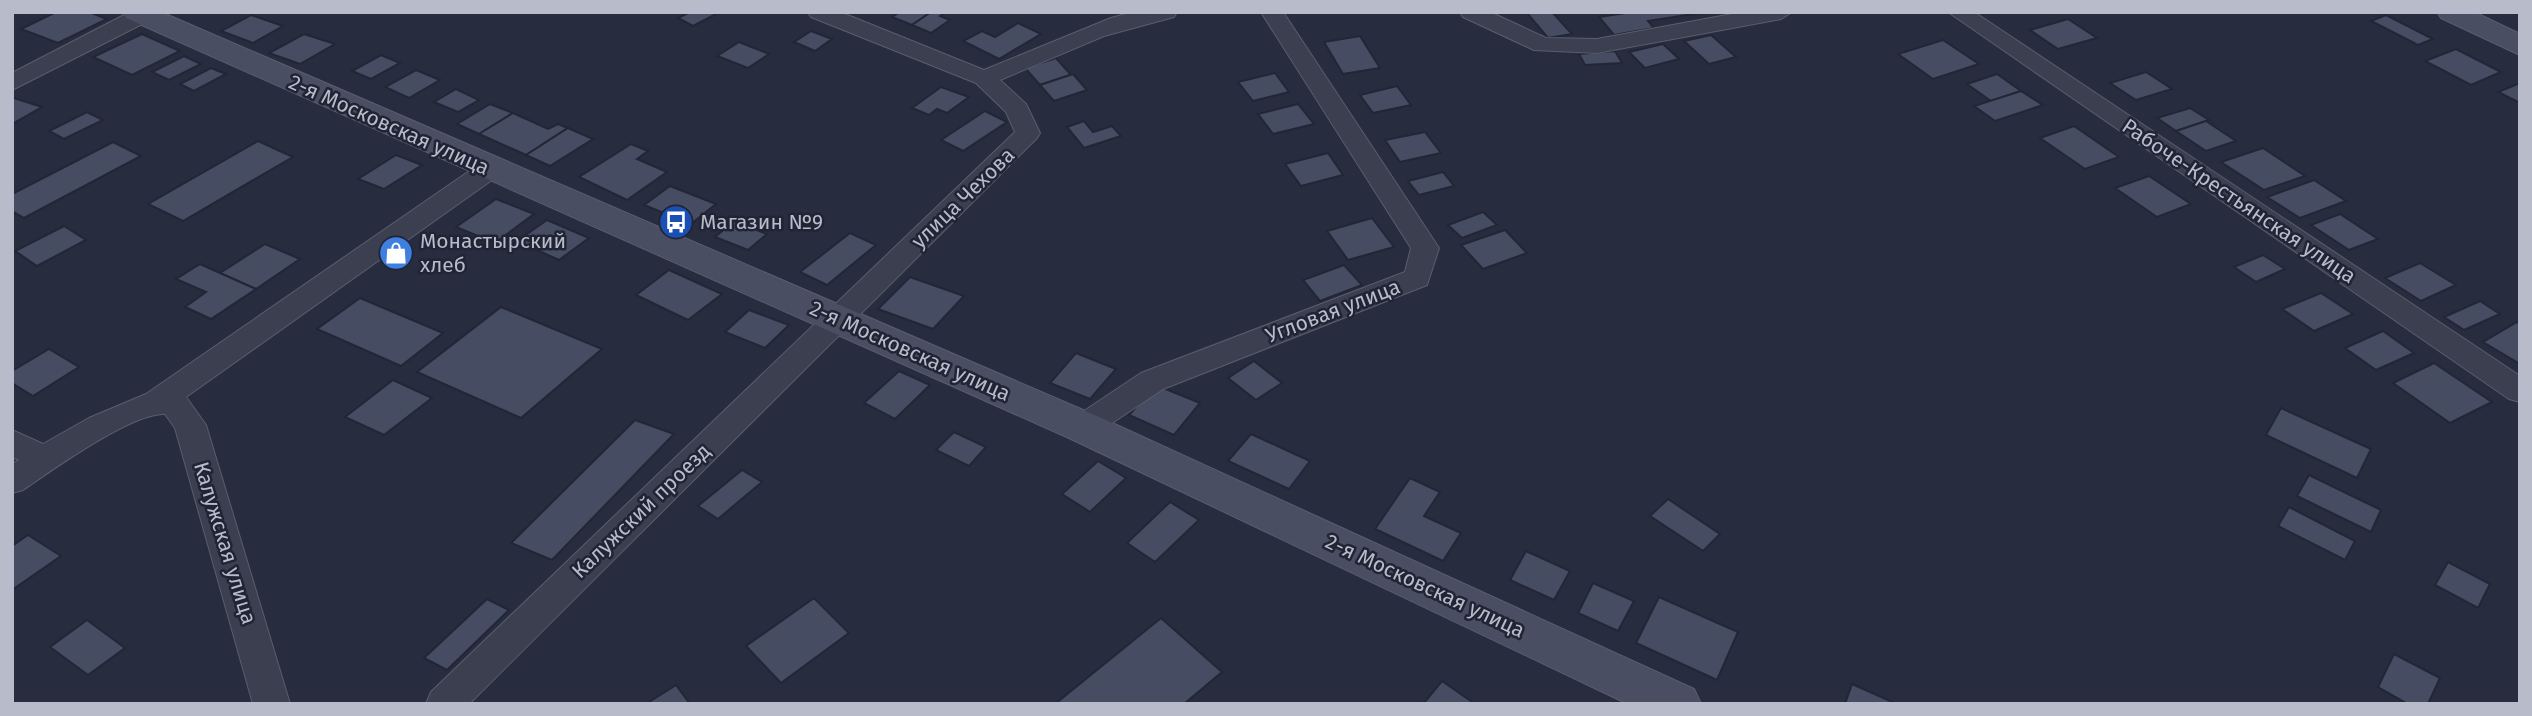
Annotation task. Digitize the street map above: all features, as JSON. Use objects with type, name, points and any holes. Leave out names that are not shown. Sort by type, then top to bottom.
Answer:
[{"type":"street","name":"улица Чехова","points":[[819,12],[984,78],[1017,109],[1028,133],[838,319]]},
{"type":"street","points":[[984,78],[1098,29],[1133,17],[1166,12]]},
{"type":"street","name":"Угловая улица","points":[[1083,427],[1152,381],[1418,278],[1424,248],[1272,12]]},
{"type":"street","points":[[1471,12],[1542,45],[1597,46],[1781,12]]},
{"type":"street","name":"Рабоче-Крестьянская улица","points":[[1959,12],[2520,390]]},
{"type":"street","points":[[2451,12],[2520,46]]},
{"type":"street","points":[[12,83],[142,13]]},
{"type":"street","name":"2-я Московская улица","points":[[142,13],[490,169],[1083,427],[1677,704]]},
{"type":"street","points":[[12,481],[44,459],[136,408],[157,402],[490,169]]},
{"type":"street","name":"Калужский проезд","points":[[444,704],[838,319]]},
{"type":"street","name":"Калужская улица","points":[[157,402],[174,403],[190,425],[272,704]]},
{"type":"street","points":[[12,442],[44,459]]},
{"type":"building","points":[[56,12],[89,12],[107,19],[58,43],[21,29]]},
{"type":"building","points":[[690,12],[720,12],[693,26],[678,18]]},
{"type":"building","points":[[900,12],[931,12],[912,25],[892,17]]},
{"type":"building","points":[[931,12],[946,12],[940,16],[950,20],[931,33],[912,25]]},
{"type":"building","points":[[1552,12],[1572,34],[1548,38],[1527,13]]},
{"type":"building","points":[[1625,13],[1700,13],[1648,21],[1654,28],[1614,35],[1599,17]]},
{"type":"building","points":[[251,15],[283,26],[253,43],[221,31]]},
{"type":"building","points":[[2386,15],[2433,39],[2418,45],[2371,21]]},
{"type":"building","points":[[2068,19],[2097,38],[2058,49],[2030,30]]},
{"type":"building","points":[[1018,23],[1041,34],[999,59],[963,41],[982,31],[995,37]]},
{"type":"building","points":[[811,31],[832,39],[815,51],[794,42]]},
{"type":"building","points":[[142,34],[180,51],[132,75],[93,57]]},
{"type":"building","points":[[304,34],[335,44],[300,64],[269,53]]},
{"type":"building","points":[[1711,35],[1736,57],[1709,64],[1684,41]]},
{"type":"building","points":[[1360,36],[1380,68],[1343,74],[1324,42]]},
{"type":"building","points":[[1943,40],[1979,64],[1933,79],[1898,54]]},
{"type":"building","points":[[739,42],[769,54],[748,68],[717,56]]},
{"type":"building","points":[[1663,44],[1679,59],[1645,68],[1629,52]]},
{"type":"building","points":[[2456,49],[2501,72],[2471,85],[2425,61]]},
{"type":"building","points":[[1615,51],[1622,63],[1585,65],[1579,54]]},
{"type":"building","points":[[381,55],[400,63],[371,79],[352,71]]},
{"type":"building","points":[[184,56],[201,64],[169,80],[152,72]]},
{"type":"building","points":[[1056,58],[1071,75],[1040,85],[1025,68]]},
{"type":"building","points":[[211,68],[226,74],[194,91],[180,84]]},
{"type":"building","points":[[416,70],[440,80],[409,98],[385,87]]},
{"type":"building","points":[[2146,72],[2172,89],[2136,100],[2110,83]]},
{"type":"building","points":[[1275,73],[1289,92],[1253,101],[1238,82]]},
{"type":"building","points":[[1073,74],[1087,90],[1054,101],[1040,85]]},
{"type":"building","points":[[1997,74],[2021,91],[1991,101],[1967,84]]},
{"type":"building","points":[[2520,83],[2520,103],[2498,92]]},
{"type":"building","points":[[1397,86],[1411,105],[1373,113],[1360,95]]},
{"type":"building","points":[[941,87],[969,97],[947,113],[937,109],[929,115],[912,108]]},
{"type":"building","points":[[456,89],[479,100],[458,112],[434,102]]},
{"type":"building","points":[[2021,91],[2043,105],[1995,121],[1974,106]]},
{"type":"building","points":[[14,98],[42,107],[12,124]]},
{"type":"building","points":[[490,104],[513,113],[479,134],[457,124]]},
{"type":"building","points":[[1298,104],[1314,124],[1273,134],[1258,114]]},
{"type":"building","points":[[2190,108],[2209,120],[2176,131],[2157,118]]},
{"type":"building","points":[[985,111],[1007,122],[963,151],[941,140]]},
{"type":"building","points":[[87,112],[103,120],[64,139],[49,131]]},
{"type":"building","points":[[513,113],[548,129],[558,124],[568,128],[526,155],[479,134]]},
{"type":"building","points":[[1084,121],[1093,132],[1112,126],[1121,136],[1084,148],[1067,127]]},
{"type":"building","points":[[2206,121],[2236,141],[2206,151],[2176,131]]},
{"type":"building","points":[[2074,126],[2119,157],[2085,169],[2040,138]]},
{"type":"building","points":[[568,128],[593,139],[550,166],[526,155]]},
{"type":"building","points":[[1425,132],[1441,153],[1400,162],[1385,140]]},
{"type":"building","points":[[258,141],[293,157],[183,221],[148,204]]},
{"type":"building","points":[[113,142],[141,156],[24,218],[12,211],[12,194]]},
{"type":"building","points":[[631,144],[648,151],[637,159],[667,172],[627,200],[579,177]]},
{"type":"building","points":[[2263,148],[2305,176],[2264,190],[2221,162]]},
{"type":"building","points":[[1328,153],[1343,175],[1301,186],[1285,164]]},
{"type":"building","points":[[396,155],[422,165],[384,189],[358,179]]},
{"type":"building","points":[[1443,172],[1454,186],[1419,195],[1408,181]]},
{"type":"building","points":[[2149,176],[2191,204],[2157,217],[2115,188]]},
{"type":"building","points":[[2314,180],[2346,201],[2300,218],[2267,197]]},
{"type":"building","points":[[670,186],[716,204],[691,224],[644,205]]},
{"type":"building","points":[[496,199],[534,214],[495,243],[456,227]]},
{"type":"building","points":[[1483,212],[1497,225],[1462,238],[1448,225]]},
{"type":"building","points":[[2340,214],[2378,239],[2349,250],[2311,225]]},
{"type":"building","points":[[1372,218],[1394,247],[1348,260],[1327,231]]},
{"type":"building","points":[[547,220],[589,238],[559,260],[517,241]]},
{"type":"building","points":[[734,221],[767,234],[748,250],[715,237]]},
{"type":"building","points":[[64,226],[86,240],[37,266],[15,251]]},
{"type":"building","points":[[1505,230],[1527,253],[1483,269],[1461,245]]},
{"type":"building","points":[[850,233],[876,245],[827,285],[800,272]]},
{"type":"building","points":[[265,244],[300,259],[256,289],[220,273]]},
{"type":"building","points":[[2263,255],[2285,269],[2256,282],[2234,267]]},
{"type":"building","points":[[2420,263],[2456,285],[2421,301],[2385,278]]},
{"type":"building","points":[[200,264],[256,289],[211,319],[185,307],[206,292],[176,279]]},
{"type":"building","points":[[1344,265],[1362,285],[1320,301],[1303,280]]},
{"type":"building","points":[[669,270],[722,294],[688,320],[636,295]]},
{"type":"building","points":[[910,277],[964,296],[933,329],[878,309]]},
{"type":"building","points":[[2321,293],[2353,314],[2314,331],[2282,309]]},
{"type":"building","points":[[360,298],[443,333],[401,366],[317,329]]},
{"type":"building","points":[[2480,301],[2500,314],[2464,330],[2444,317]]},
{"type":"building","points":[[501,307],[602,349],[521,418],[417,372]]},
{"type":"building","points":[[749,310],[789,325],[765,348],[725,332]]},
{"type":"building","points":[[2517,322],[2520,324],[2520,364],[2483,342]]},
{"type":"building","points":[[2383,331],[2414,353],[2376,370],[2345,348]]},
{"type":"building","points":[[49,349],[79,367],[33,396],[12,383],[12,371]]},
{"type":"building","points":[[1076,353],[1116,369],[1090,399],[1050,383]]},
{"type":"building","points":[[1254,361],[1282,383],[1256,400],[1228,378]]},
{"type":"building","points":[[2434,363],[2492,402],[2450,423],[2393,383]]},
{"type":"building","points":[[899,371],[930,385],[895,419],[864,403]]},
{"type":"building","points":[[393,380],[432,398],[384,435],[345,417]]},
{"type":"building","points":[[1156,385],[1200,403],[1174,435],[1129,415]]},
{"type":"building","points":[[2281,408],[2371,449],[2357,478],[2266,435]]},
{"type":"building","points":[[635,420],[674,434],[552,560],[511,543]]},
{"type":"building","points":[[954,432],[986,447],[969,466],[936,450]]},
{"type":"building","points":[[1251,434],[1310,461],[1289,489],[1228,461]]},
{"type":"building","points":[[1098,461],[1126,478],[1090,512],[1062,494]]},
{"type":"building","points":[[742,470],[762,482],[718,519],[698,506]]},
{"type":"building","points":[[2309,475],[2381,510],[2371,532],[2297,496]]},
{"type":"building","points":[[1410,478],[1440,492],[1424,516],[1461,533],[1443,561],[1375,529]]},
{"type":"building","points":[[1668,499],[1720,534],[1703,551],[1650,516]]},
{"type":"building","points":[[1170,502],[1199,520],[1155,562],[1127,543]]},
{"type":"building","points":[[2289,507],[2355,541],[2345,560],[2278,526]]},
{"type":"building","points":[[28,535],[61,556],[12,590],[12,546]]},
{"type":"building","points":[[1526,551],[1570,571],[1554,600],[1510,580]]},
{"type":"building","points":[[2448,562],[2490,584],[2478,608],[2435,585]]},
{"type":"building","points":[[1593,583],[1634,601],[1618,631],[1578,613]]},
{"type":"building","points":[[1659,597],[1738,632],[1717,680],[1636,643]]},
{"type":"building","points":[[814,598],[849,633],[781,683],[746,646]]},
{"type":"building","points":[[487,599],[509,610],[447,670],[424,658]]},
{"type":"building","points":[[1161,618],[1222,672],[1184,704],[1055,704]]},
{"type":"building","points":[[87,620],[125,648],[88,675],[50,647]]},
{"type":"building","points":[[2394,654],[2440,678],[2428,704],[2408,704],[2378,687]]},
{"type":"building","points":[[1442,681],[1475,704],[1423,704]]},
{"type":"building","points":[[1852,684],[1897,704],[1845,704]]},
{"type":"building","points":[[676,685],[690,704],[646,704]]},
{"type":"place","name":"Магазин №9","points":[[676,222]]},
{"type":"place","name":"Монастырский хлеб","points":[[396,253]]}]
